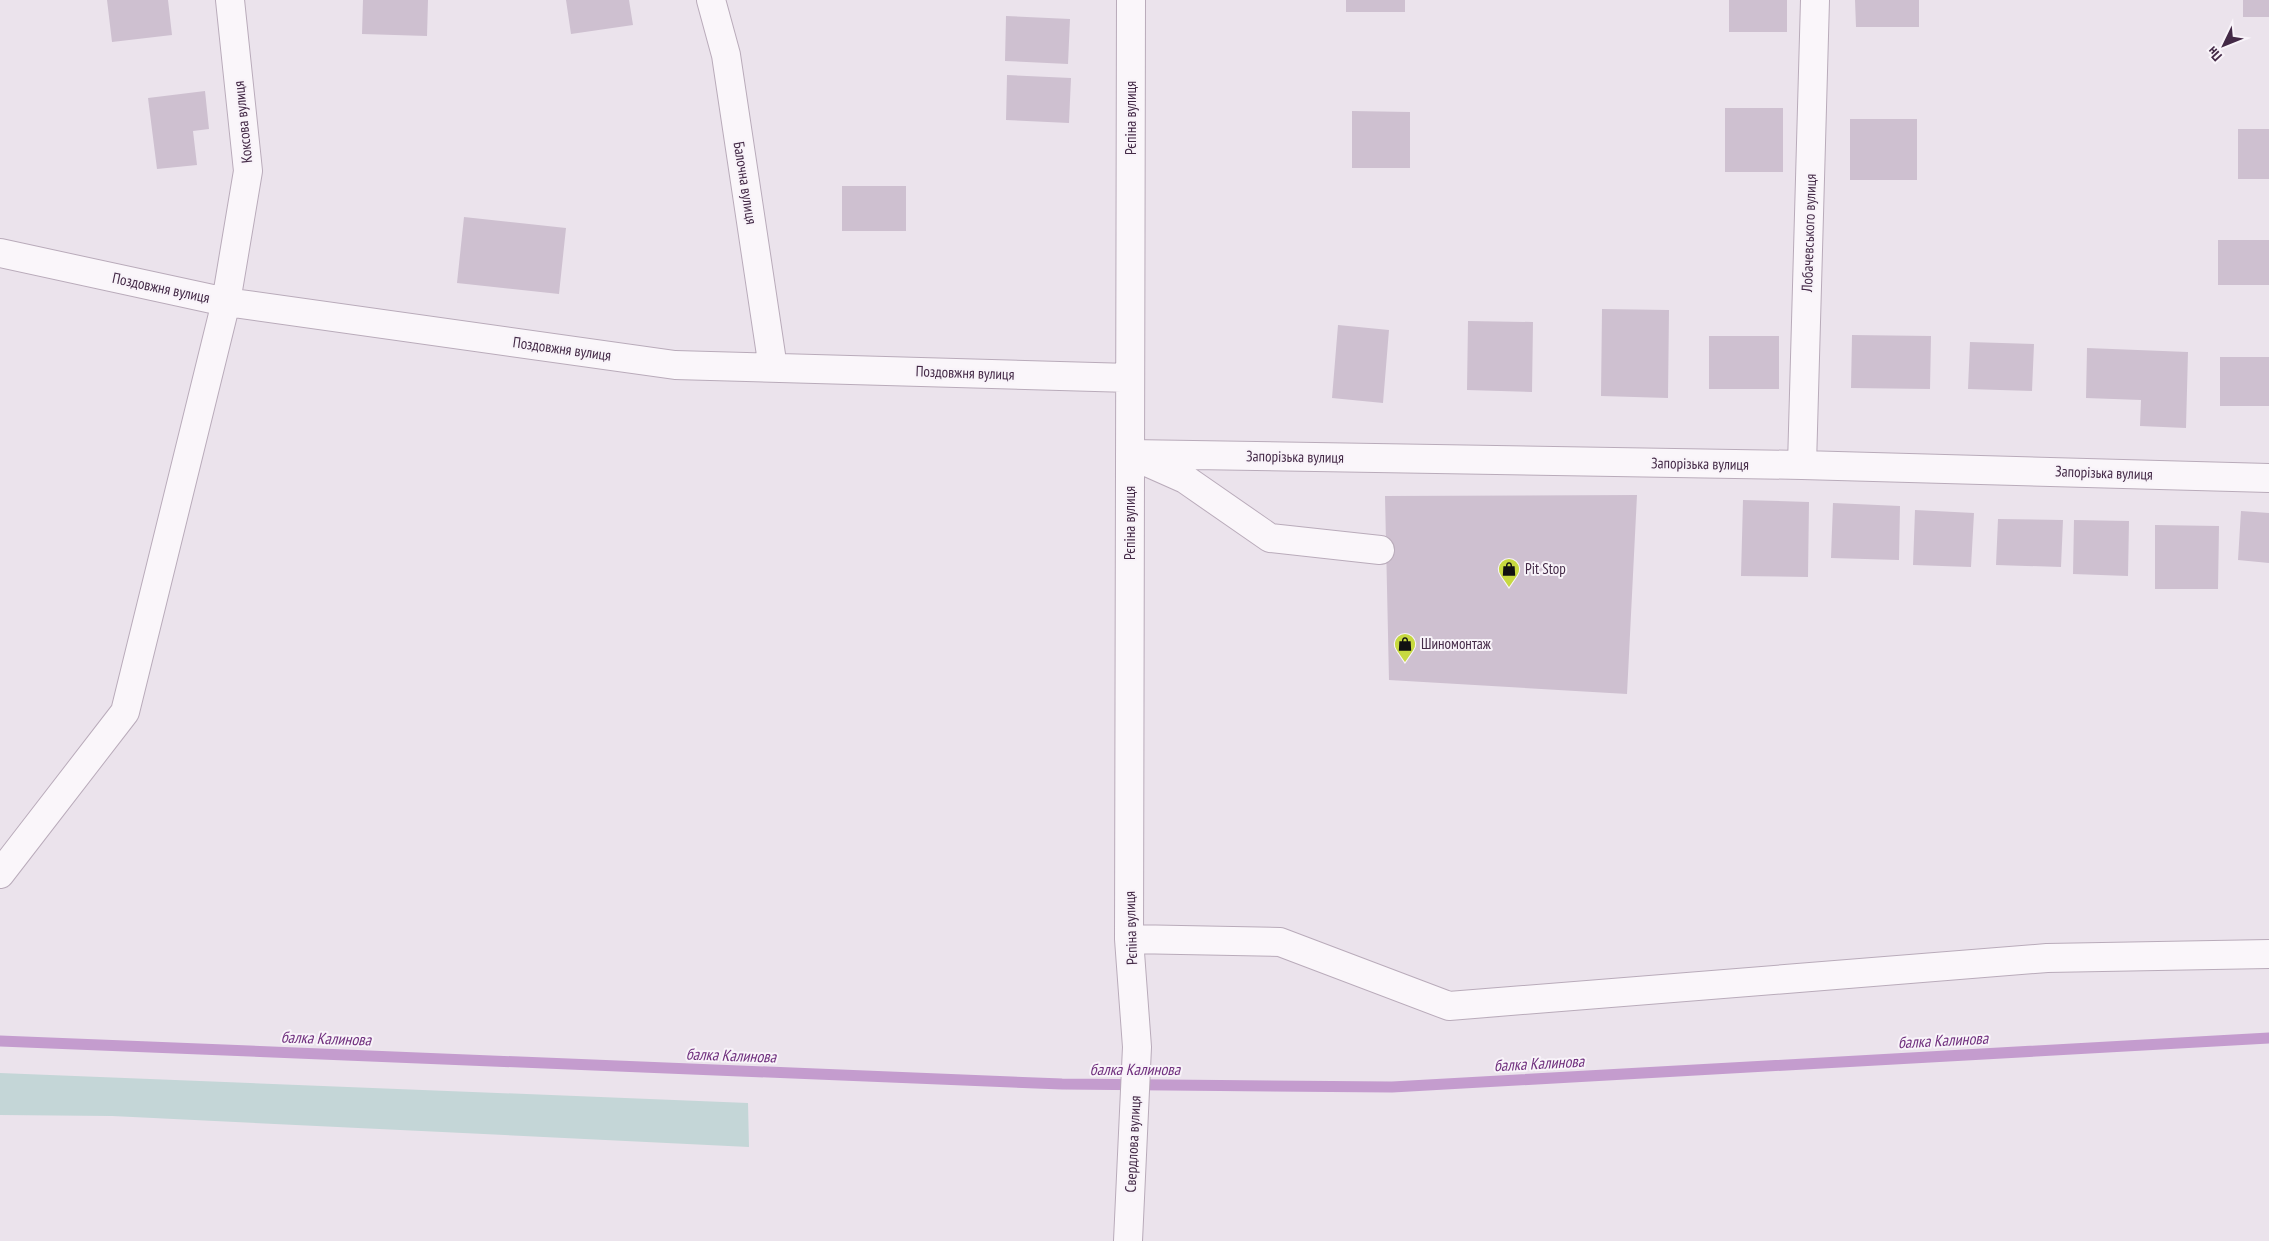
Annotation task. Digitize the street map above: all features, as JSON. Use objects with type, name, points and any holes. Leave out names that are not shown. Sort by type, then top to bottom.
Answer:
[{"type":"street","name":"Коксова вулиця","points":[[0,874],[125,712],[226,302],[248,171],[230,0]]},
{"type":"street","name":"Балочна вулиця","points":[[711,0],[726,55],[773,368]]},
{"type":"street","name":"Рєпіна вулиця","points":[[1131,0],[1129,939],[1137,1046]]},
{"type":"street","name":"Лобачевського вулиця","points":[[1802,465],[1815,0]]},
{"type":"street","name":"Поздовжня вулиця","points":[[0,253],[226,302],[676,366],[1130,378]]},
{"type":"street","name":"Запорізька вулиця","points":[[1130,454],[1802,465],[2269,478]]},
{"type":"street","points":[[1130,454],[1185,479],[1270,538],[1380,550]]},
{"type":"street","points":[[1129,939],[1280,942],[1450,1006],[2047,958],[2269,954]]},
{"type":"street","name":"Свердлова вулиця","points":[[1128,1241],[1137,1046]]},
{"type":"shaded area","points":[[0,1073],[748,1103],[749,1147],[112,1116],[0,1115]]},
{"type":"building","points":[[107,0],[168,0],[172,35],[112,42]]},
{"type":"building","points":[[363,0],[428,0],[427,36],[362,34]]},
{"type":"building","points":[[566,0],[629,0],[633,25],[571,34]]},
{"type":"building","points":[[1346,0],[1405,0],[1405,12],[1346,12]]},
{"type":"building","points":[[1729,0],[1787,0],[1787,32],[1729,32]]},
{"type":"building","points":[[1855,0],[1919,0],[1919,27],[1856,27]]},
{"type":"building","points":[[2243,0],[2269,0],[2269,17],[2243,17]]},
{"type":"building","points":[[1006,16],[1070,19],[1068,64],[1005,61]]},
{"type":"building","points":[[1007,75],[1071,78],[1069,123],[1006,120]]},
{"type":"building","points":[[205,91],[209,129],[193,131],[197,165],[157,169],[148,98]]},
{"type":"building","points":[[1725,108],[1783,108],[1783,172],[1725,172]]},
{"type":"building","points":[[1352,111],[1410,112],[1410,168],[1352,168]]},
{"type":"building","points":[[1850,119],[1917,119],[1917,180],[1850,180]]},
{"type":"building","points":[[2238,129],[2269,129],[2269,179],[2238,179]]},
{"type":"building","points":[[842,186],[906,186],[906,231],[842,231]]},
{"type":"building","points":[[464,217],[566,228],[559,294],[457,283]]},
{"type":"building","points":[[2218,240],[2269,240],[2269,285],[2218,285]]},
{"type":"building","points":[[1602,309],[1669,310],[1668,398],[1601,396]]},
{"type":"building","points":[[1468,321],[1533,322],[1532,392],[1467,390]]},
{"type":"building","points":[[1338,325],[1389,330],[1383,403],[1332,398]]},
{"type":"building","points":[[1852,335],[1931,336],[1930,389],[1851,388]]},
{"type":"building","points":[[1709,336],[1779,336],[1779,389],[1709,389]]},
{"type":"building","points":[[1970,342],[2034,344],[2032,391],[1968,389]]},
{"type":"building","points":[[2087,348],[2188,352],[2186,428],[2140,426],[2141,400],[2086,398]]},
{"type":"building","points":[[2220,357],[2269,357],[2269,406],[2220,406]]},
{"type":"building","name":"Pit Stop","points":[[1637,495],[1627,694],[1389,680],[1385,496]]},
{"type":"building","points":[[1743,500],[1809,502],[1808,577],[1741,576]]},
{"type":"building","points":[[1833,503],[1900,506],[1899,560],[1831,558]]},
{"type":"building","points":[[1915,510],[1974,513],[1971,567],[1913,565]]},
{"type":"building","points":[[2241,511],[2269,513],[2269,563],[2238,560]]},
{"type":"building","points":[[1998,519],[2063,520],[2061,567],[1996,565]]},
{"type":"building","points":[[2074,520],[2129,521],[2128,576],[2073,574]]},
{"type":"building","points":[[2155,525],[2219,526],[2218,589],[2155,589]]},
{"type":"waterway","name":"балка Калинова","points":[[0,1041],[1062,1084],[1392,1087],[2269,1038]]},
{"type":"place","name":"Pit Stop","points":[[1509,588]]},
{"type":"place","name":"Шиномонтаж","points":[[1405,663]]}]
